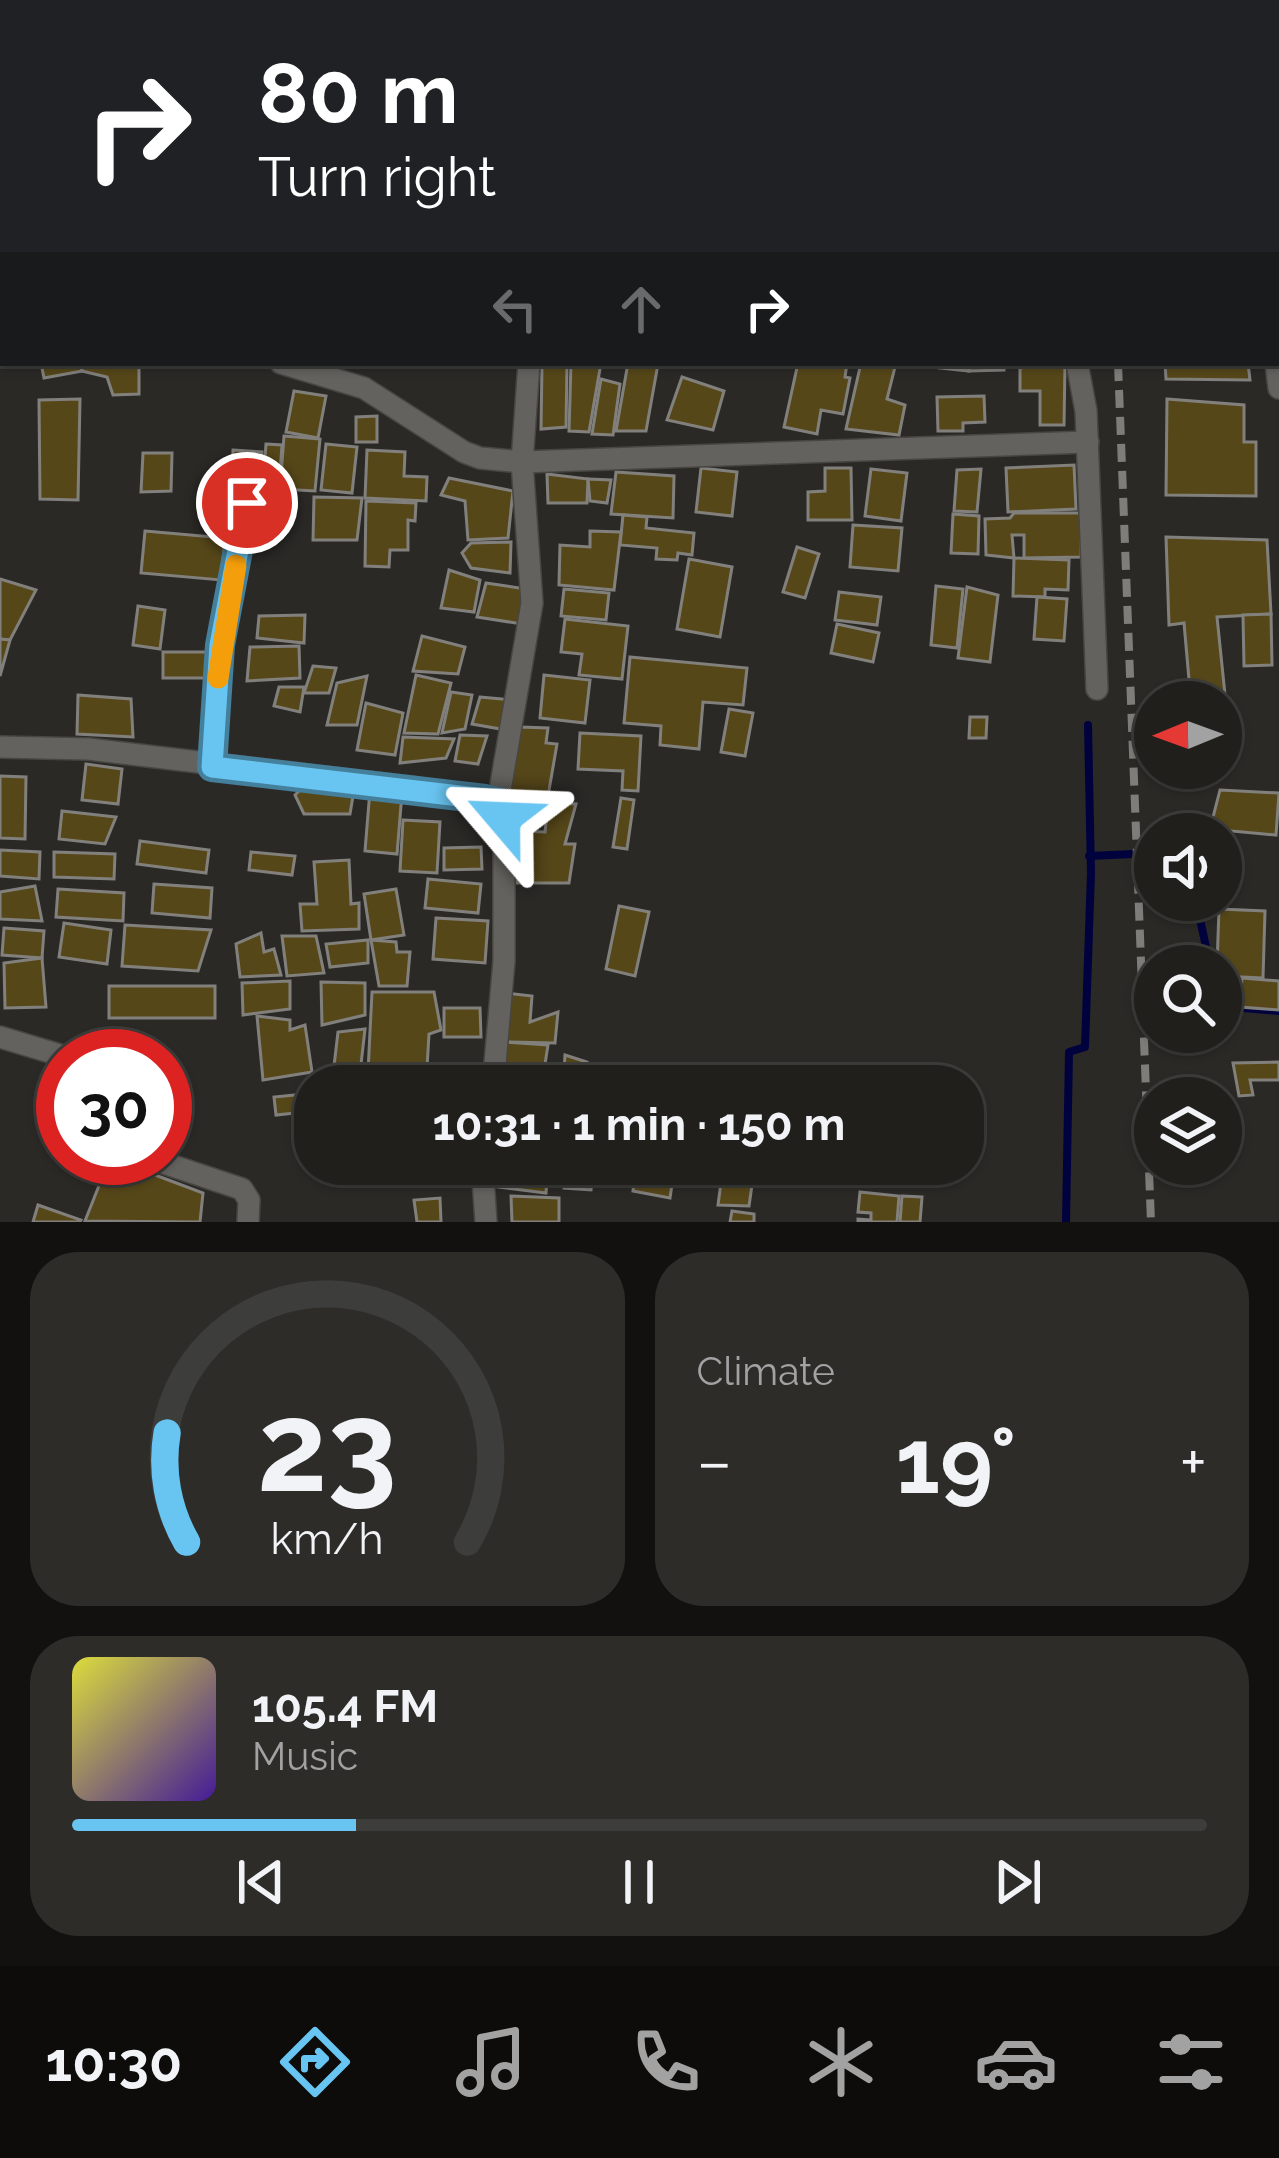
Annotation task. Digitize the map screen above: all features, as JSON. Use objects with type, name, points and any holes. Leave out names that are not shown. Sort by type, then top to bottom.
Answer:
[{"type":"street","points":[[291,366],[364,388],[480,458],[522,462],[1088,442]]},
{"type":"street","points":[[495,1065],[504,961],[504,832],[498,802],[532,603],[522,462],[530,366]]},
{"type":"street","points":[[1077,366],[1088,442],[1097,689]]},
{"type":"street","points":[[212,767],[220,645],[247,503]]},
{"type":"street","points":[[0,747],[88,749],[418,788],[498,802]]},
{"type":"street","points":[[0,1037],[36,1048]]},
{"type":"street","points":[[192,1172],[242,1189],[248,1200],[248,1222]]},
{"type":"street","points":[[483,1185],[486,1222]]},
{"type":"building","points":[[42,366],[81,366],[82,371],[44,378]]},
{"type":"building","points":[[82,366],[139,366],[139,394],[113,395],[107,377],[82,371]]},
{"type":"building","points":[[542,366],[567,366],[566,427],[541,429]]},
{"type":"building","points":[[571,366],[600,366],[589,432],[569,431]]},
{"type":"building","points":[[627,366],[658,366],[646,431],[616,431]]},
{"type":"building","points":[[797,366],[847,366],[845,377],[850,378],[843,414],[821,410],[817,434],[784,427]]},
{"type":"building","points":[[860,366],[895,366],[887,399],[905,405],[899,435],[846,429]]},
{"type":"building","points":[[939,366],[970,366],[969,371]]},
{"type":"building","points":[[970,366],[1005,366],[1004,370],[969,371]]},
{"type":"building","points":[[1065,366],[1064,425],[1040,425],[1040,391],[1020,391],[1020,368]]},
{"type":"building","points":[[1165,366],[1248,366],[1250,380],[1166,379]]},
{"type":"building","points":[[682,377],[724,391],[713,430],[667,420]]},
{"type":"building","points":[[601,379],[620,384],[613,435],[592,434]]},
{"type":"building","points":[[294,391],[326,396],[318,438],[286,432]]},
{"type":"building","points":[[984,396],[985,422],[963,423],[963,431],[938,431],[937,397]]},
{"type":"building","points":[[80,399],[78,500],[40,499],[39,400]]},
{"type":"building","points":[[1167,399],[1244,405],[1244,442],[1256,442],[1256,496],[1166,495]]},
{"type":"building","points":[[377,416],[377,442],[356,442],[356,417]]},
{"type":"building","points":[[284,436],[320,439],[315,491],[280,489]]},
{"type":"building","points":[[266,444],[282,445],[279,486],[263,484]]},
{"type":"building","points":[[326,444],[357,447],[352,493],[321,490]]},
{"type":"building","points":[[233,450],[262,452],[260,481],[232,480]]},
{"type":"building","points":[[367,450],[405,452],[404,476],[427,477],[426,501],[365,498]]},
{"type":"building","points":[[143,453],[172,453],[171,491],[141,492]]},
{"type":"building","points":[[1074,465],[1076,509],[1008,512],[1006,468]]},
{"type":"building","points":[[701,468],[737,472],[732,516],[696,512]]},
{"type":"building","points":[[825,468],[851,468],[852,520],[808,520],[808,492],[825,491]]},
{"type":"building","points":[[871,469],[907,473],[901,521],[865,516]]},
{"type":"building","points":[[981,469],[977,512],[954,511],[957,470]]},
{"type":"building","points":[[616,472],[674,476],[673,518],[611,514]]},
{"type":"building","points":[[547,474],[588,479],[587,503],[548,503]]},
{"type":"building","points":[[449,478],[513,491],[508,538],[468,540],[465,501],[441,495]]},
{"type":"building","points":[[588,479],[611,480],[607,503],[590,501]]},
{"type":"building","points":[[314,497],[362,498],[357,540],[313,540]]},
{"type":"building","points":[[366,501],[416,503],[415,521],[408,520],[408,550],[390,550],[389,567],[365,566]]},
{"type":"building","points":[[1014,513],[1081,513],[1081,557],[1024,558],[1024,535],[1012,535],[1014,558],[986,555],[985,519],[1010,518]]},
{"type":"building","points":[[953,514],[979,516],[978,554],[951,553]]},
{"type":"building","points":[[623,515],[647,517],[646,528],[694,533],[692,555],[656,559],[657,548],[620,545]]},
{"type":"building","points":[[853,525],[902,528],[898,571],[850,567]]},
{"type":"building","points":[[145,531],[225,538],[221,580],[141,573]]},
{"type":"building","points":[[590,531],[621,532],[614,590],[559,585],[560,545],[590,547]]},
{"type":"building","points":[[1166,537],[1267,540],[1271,614],[1217,617],[1224,681],[1189,681],[1184,623],[1169,625]]},
{"type":"building","points":[[511,542],[510,573],[471,568],[462,553],[471,543]]},
{"type":"building","points":[[797,547],[819,554],[805,598],[783,592]]},
{"type":"building","points":[[1014,558],[1069,560],[1068,590],[1045,589],[1045,597],[1013,596]]},
{"type":"building","points":[[689,559],[732,567],[720,637],[677,629]]},
{"type":"building","points":[[449,570],[480,580],[474,612],[441,608]]},
{"type":"building","points":[[0,579],[36,590],[10,640],[0,639]]},
{"type":"building","points":[[486,583],[526,589],[522,624],[477,617]]},
{"type":"building","points":[[936,586],[963,589],[957,648],[931,645]]},
{"type":"building","points":[[967,587],[998,595],[990,662],[958,658]]},
{"type":"building","points":[[564,589],[609,593],[606,620],[561,616]]},
{"type":"building","points":[[839,592],[881,597],[877,625],[835,620]]},
{"type":"building","points":[[1037,597],[1067,599],[1064,641],[1034,639]]},
{"type":"building","points":[[138,606],[165,610],[160,649],[133,645]]},
{"type":"building","points":[[1271,614],[1272,665],[1244,666],[1243,615]]},
{"type":"building","points":[[305,615],[304,643],[257,638],[259,616]]},
{"type":"building","points":[[565,619],[628,626],[622,679],[579,675],[582,654],[561,652]]},
{"type":"building","points":[[837,624],[879,633],[873,662],[831,653]]},
{"type":"building","points":[[422,636],[465,647],[458,674],[413,671]]},
{"type":"building","points":[[0,639],[10,640],[0,676]]},
{"type":"building","points":[[299,646],[300,678],[247,681],[250,647]]},
{"type":"building","points":[[163,652],[209,652],[209,678],[163,678]]},
{"type":"building","points":[[630,657],[747,668],[743,705],[703,702],[699,749],[660,745],[661,726],[624,723]]},
{"type":"building","points":[[313,666],[336,668],[329,693],[304,693]]},
{"type":"building","points":[[416,675],[451,683],[438,734],[404,733]]},
{"type":"building","points":[[544,675],[590,680],[585,723],[540,718]]},
{"type":"building","points":[[367,676],[357,725],[327,725],[337,683]]},
{"type":"building","points":[[279,687],[304,687],[300,712],[274,706]]},
{"type":"building","points":[[451,692],[472,695],[465,729],[442,733]]},
{"type":"building","points":[[78,695],[131,699],[133,737],[77,734]]},
{"type":"building","points":[[480,697],[513,700],[506,730],[472,724]]},
{"type":"building","points":[[366,703],[403,713],[395,755],[357,750]]},
{"type":"building","points":[[729,709],[753,713],[745,756],[721,752]]},
{"type":"building","points":[[970,717],[987,717],[986,738],[969,738]]},
{"type":"building","points":[[520,727],[548,728],[546,743],[557,744],[548,796],[504,798]]},
{"type":"building","points":[[580,733],[641,736],[638,791],[622,790],[623,771],[578,769]]},
{"type":"building","points":[[460,735],[487,736],[478,764],[455,761]]},
{"type":"building","points":[[403,737],[454,739],[446,758],[400,763]]},
{"type":"building","points":[[86,764],[122,769],[118,804],[82,800]]},
{"type":"building","points":[[0,776],[26,777],[25,839],[0,838]]},
{"type":"building","points":[[308,782],[354,790],[350,814],[304,814],[295,795]]},
{"type":"building","points":[[370,790],[402,793],[397,854],[365,851]]},
{"type":"building","points":[[1220,790],[1279,793],[1276,835],[1242,832],[1242,813],[1214,813]]},
{"type":"building","points":[[621,798],[634,800],[627,849],[613,847]]},
{"type":"building","points":[[548,803],[576,804],[565,844],[575,844],[569,883],[517,883],[514,831],[545,832]]},
{"type":"building","points":[[62,811],[116,817],[105,844],[59,839]]},
{"type":"building","points":[[403,820],[440,822],[437,873],[400,871]]},
{"type":"building","points":[[140,841],[209,850],[206,873],[137,864]]},
{"type":"building","points":[[481,847],[482,869],[444,870],[444,848]]},
{"type":"building","points":[[0,850],[40,852],[39,879],[0,876]]},
{"type":"building","points":[[54,852],[115,854],[114,879],[54,877]]},
{"type":"building","points":[[251,852],[295,856],[292,875],[249,870]]},
{"type":"building","points":[[349,860],[351,904],[359,903],[359,929],[302,931],[300,904],[317,904],[314,862]]},
{"type":"building","points":[[428,879],[481,884],[478,913],[425,908]]},
{"type":"building","points":[[154,884],[212,888],[210,918],[152,913]]},
{"type":"building","points":[[35,886],[42,921],[0,919],[0,892]]},
{"type":"building","points":[[58,889],[124,893],[123,921],[56,917]]},
{"type":"building","points":[[396,889],[404,935],[371,940],[364,894]]},
{"type":"building","points":[[619,906],[649,912],[635,976],[606,969]]},
{"type":"building","points":[[1242,910],[1265,911],[1263,978],[1242,977],[1242,945],[1218,945],[1219,921],[1242,921]]},
{"type":"building","points":[[436,918],[488,921],[485,963],[433,959]]},
{"type":"building","points":[[64,923],[111,930],[107,964],[59,957]]},
{"type":"building","points":[[125,925],[211,930],[198,971],[122,966]]},
{"type":"building","points":[[4,928],[44,931],[42,958],[2,955]]},
{"type":"building","points":[[261,933],[264,952],[274,949],[281,975],[240,977],[236,944]]},
{"type":"building","points":[[282,936],[316,936],[324,973],[287,976]]},
{"type":"building","points":[[368,940],[368,963],[330,967],[326,944]]},
{"type":"building","points":[[371,940],[396,942],[397,952],[410,952],[407,986],[379,986]]},
{"type":"building","points":[[42,958],[46,1007],[5,1008],[4,963]]},
{"type":"building","points":[[1242,978],[1279,981],[1279,1010],[1242,1007]]},
{"type":"building","points":[[290,981],[290,1009],[243,1015],[242,983]]},
{"type":"building","points":[[321,982],[365,983],[365,1015],[322,1025]]},
{"type":"building","points":[[109,986],[215,986],[215,1018],[109,1018]]},
{"type":"building","points":[[372,992],[434,992],[441,1030],[429,1034],[427,1065],[368,1065]]},
{"type":"building","points":[[506,993],[532,996],[530,1022],[558,1012],[555,1043],[506,1042]]},
{"type":"building","points":[[444,1008],[480,1008],[481,1037],[444,1037]]},
{"type":"building","points":[[257,1016],[290,1020],[290,1030],[305,1025],[311,1065],[294,1065],[294,1075],[263,1080]]},
{"type":"building","points":[[365,1029],[361,1065],[334,1065],[338,1032]]},
{"type":"building","points":[[503,1042],[548,1045],[545,1065],[501,1065]]},
{"type":"building","points":[[565,1055],[587,1062],[587,1065],[564,1065]]},
{"type":"building","points":[[1279,1062],[1279,1080],[1250,1080],[1253,1095],[1242,1096],[1242,1077],[1236,1077],[1233,1063]]},
{"type":"building","points":[[294,1095],[294,1113],[276,1115],[274,1097]]},
{"type":"building","points":[[99,1185],[182,1185],[203,1193],[200,1222],[85,1221]]},
{"type":"building","points":[[498,1185],[547,1185],[546,1193]]},
{"type":"building","points":[[564,1185],[592,1185],[591,1190]]},
{"type":"building","points":[[634,1185],[672,1185],[670,1198],[633,1191]]},
{"type":"building","points":[[721,1185],[752,1185],[749,1206],[718,1205]]},
{"type":"building","points":[[860,1192],[899,1196],[897,1222],[858,1222],[871,1220],[871,1213],[858,1212]]},
{"type":"building","points":[[511,1196],[559,1198],[559,1222],[512,1222]]},
{"type":"building","points":[[902,1196],[922,1197],[920,1222],[900,1222]]},
{"type":"building","points":[[440,1198],[441,1222],[417,1222],[414,1200]]},
{"type":"building","points":[[38,1205],[81,1220],[33,1222]]},
{"type":"building","points":[[732,1211],[754,1214],[754,1222],[730,1222]]},
{"type":"waterway","points":[[1066,1222],[1069,1052],[1085,1047],[1091,873],[1088,725]]},
{"type":"waterway","points":[[1089,856],[1134,854]]},
{"type":"waterway","points":[[1200,921],[1206,945]]},
{"type":"waterway","points":[[1242,1008],[1279,1011]]},
{"type":"railway","points":[[1118,366],[1151,1222]]},
{"type":"slow traffic","points":[[218,678],[236,565]]},
{"type":"route","points":[[247,503],[220,645],[212,767],[485,799],[498,802],[503,818]]}]
